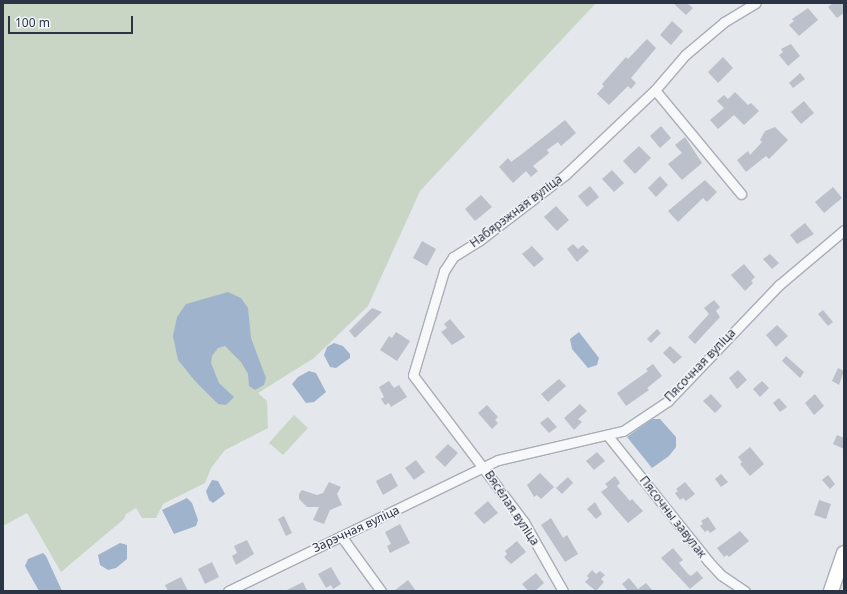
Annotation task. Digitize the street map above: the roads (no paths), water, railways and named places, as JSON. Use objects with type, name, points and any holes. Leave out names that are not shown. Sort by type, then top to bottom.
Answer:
[{"type":"main road","points":[[831,591],[844,553]]},
{"type":"street","name":"Набярэжная вуліца","points":[[484,466],[413,375],[444,271],[453,257],[480,240],[565,175],[655,90],[685,55],[724,22],[756,3]]},
{"type":"street","points":[[655,90],[741,194]]},
{"type":"street","name":"Пясочная вуліца","points":[[484,466],[498,460],[608,436],[623,431],[668,401],[778,285],[844,230]]},
{"type":"street","name":"Пясочны завулак","points":[[608,436],[708,561],[722,575],[745,591]]},
{"type":"street","name":"Зарэчная вуліца","points":[[228,591],[484,466]]},
{"type":"street","name":"Вясёлая вуліца","points":[[484,466],[490,480],[524,522],[563,591]]},
{"type":"street","points":[[342,536],[381,591]]},
{"type":"water","points":[[228,292],[241,298],[248,308],[251,338],[266,378],[264,385],[255,390],[249,386],[248,374],[241,362],[225,346],[218,348],[212,356],[211,363],[219,383],[234,397],[226,405],[218,404],[195,381],[178,360],[173,336],[177,317],[186,304]]},
{"type":"water","points":[[579,332],[599,358],[597,365],[588,368],[572,349],[570,339]]},
{"type":"water","points":[[334,343],[343,346],[350,354],[350,358],[336,368],[330,367],[324,355],[327,347]]},
{"type":"water","points":[[309,371],[316,373],[326,392],[314,402],[306,403],[292,384],[298,377]]},
{"type":"water","points":[[652,419],[660,419],[676,437],[676,447],[669,456],[652,468],[627,437]]},
{"type":"water","points":[[212,480],[218,481],[225,494],[213,503],[209,500],[206,491]]},
{"type":"water","points":[[187,498],[192,503],[198,520],[196,526],[174,534],[162,510]]},
{"type":"water","points":[[120,543],[127,545],[127,559],[116,568],[108,570],[100,565],[98,555]]},
{"type":"water","points":[[43,553],[46,556],[62,591],[39,591],[25,566],[28,559]]}]
